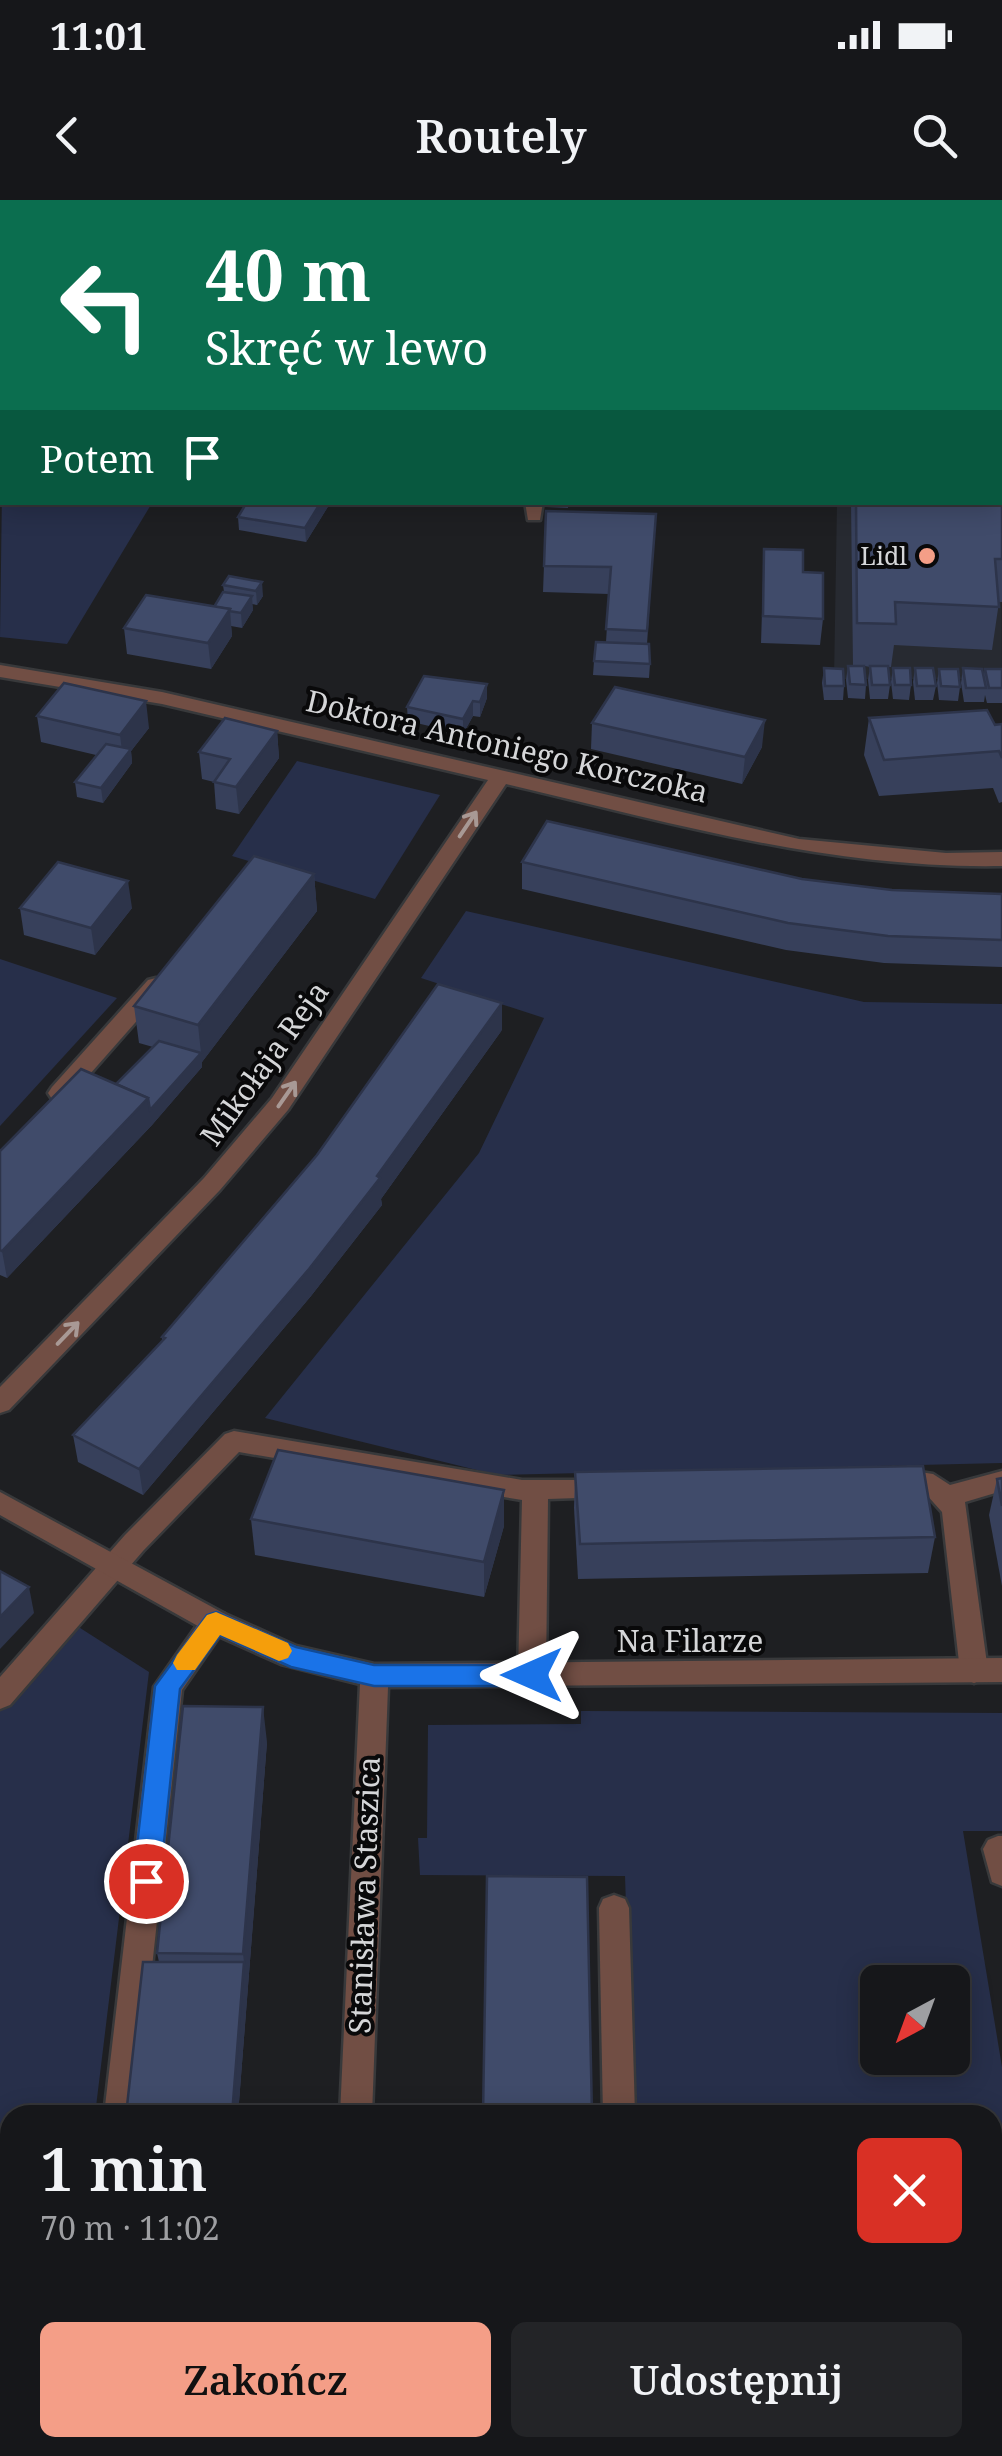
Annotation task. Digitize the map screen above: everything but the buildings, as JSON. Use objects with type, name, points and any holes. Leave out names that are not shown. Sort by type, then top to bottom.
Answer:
[{"type":"street","name":"Doktora Antoniego Korczoka","points":[[0,672],[162,698],[799,846],[946,860],[1002,859]]},
{"type":"street","name":"Mikołaja Reja","points":[[0,1403],[212,1184],[280,1104],[502,776]]},
{"type":"street","points":[[40,1113],[94,1059],[168,970]]},
{"type":"street","points":[[0,1697],[115,1566],[234,1442],[535,1490],[632,1486]]},
{"type":"street","points":[[866,1479],[904,1478],[933,1484],[955,1508],[988,1671]]},
{"type":"street","points":[[945,1497],[1002,1481]]},
{"type":"street","points":[[532,1675],[535,1490]]},
{"type":"street","name":"Na Filarze","points":[[0,1502],[216,1622],[291,1656],[374,1676],[988,1671]]},
{"type":"street","points":[[121,2105],[168,1686],[216,1622]]},
{"type":"street","name":"Stanisława Staszica","points":[[356,2105],[374,1676]]},
{"type":"street","points":[[1002,1849],[998,1849],[1002,1873]]},
{"type":"street","points":[[614,1908],[619,2105]]},
{"type":"shaded area","points":[[2,505],[151,505],[67,644],[0,637]]},
{"type":"shaded area","name":"Lidl","points":[[837,505],[1001,505],[1002,679],[834,679]]},
{"type":"shaded area","points":[[297,761],[440,795],[375,899],[232,856]]},
{"type":"shaded area","points":[[466,911],[864,1002],[1002,1004],[1002,1463],[497,1475],[265,1418],[479,1153],[544,1018],[421,978]]},
{"type":"shaded area","points":[[0,959],[117,998],[0,1126]]},
{"type":"shaded area","points":[[77,1626],[149,1672],[96,2105],[0,2105],[0,1709]]},
{"type":"shaded area","points":[[581,1711],[1002,1713],[1002,1831],[963,1831],[1002,2067],[1002,2105],[633,2105],[625,1876],[420,1875],[418,1838],[427,1838],[428,1725],[581,1724]]},
{"type":"slow traffic","points":[[186,1663],[216,1622],[279,1651]]},
{"type":"place","name":"Lidl","points":[[927,556]]},
{"type":"route","points":[[146,1881],[168,1686],[216,1622],[291,1656],[374,1676],[532,1675]]}]
